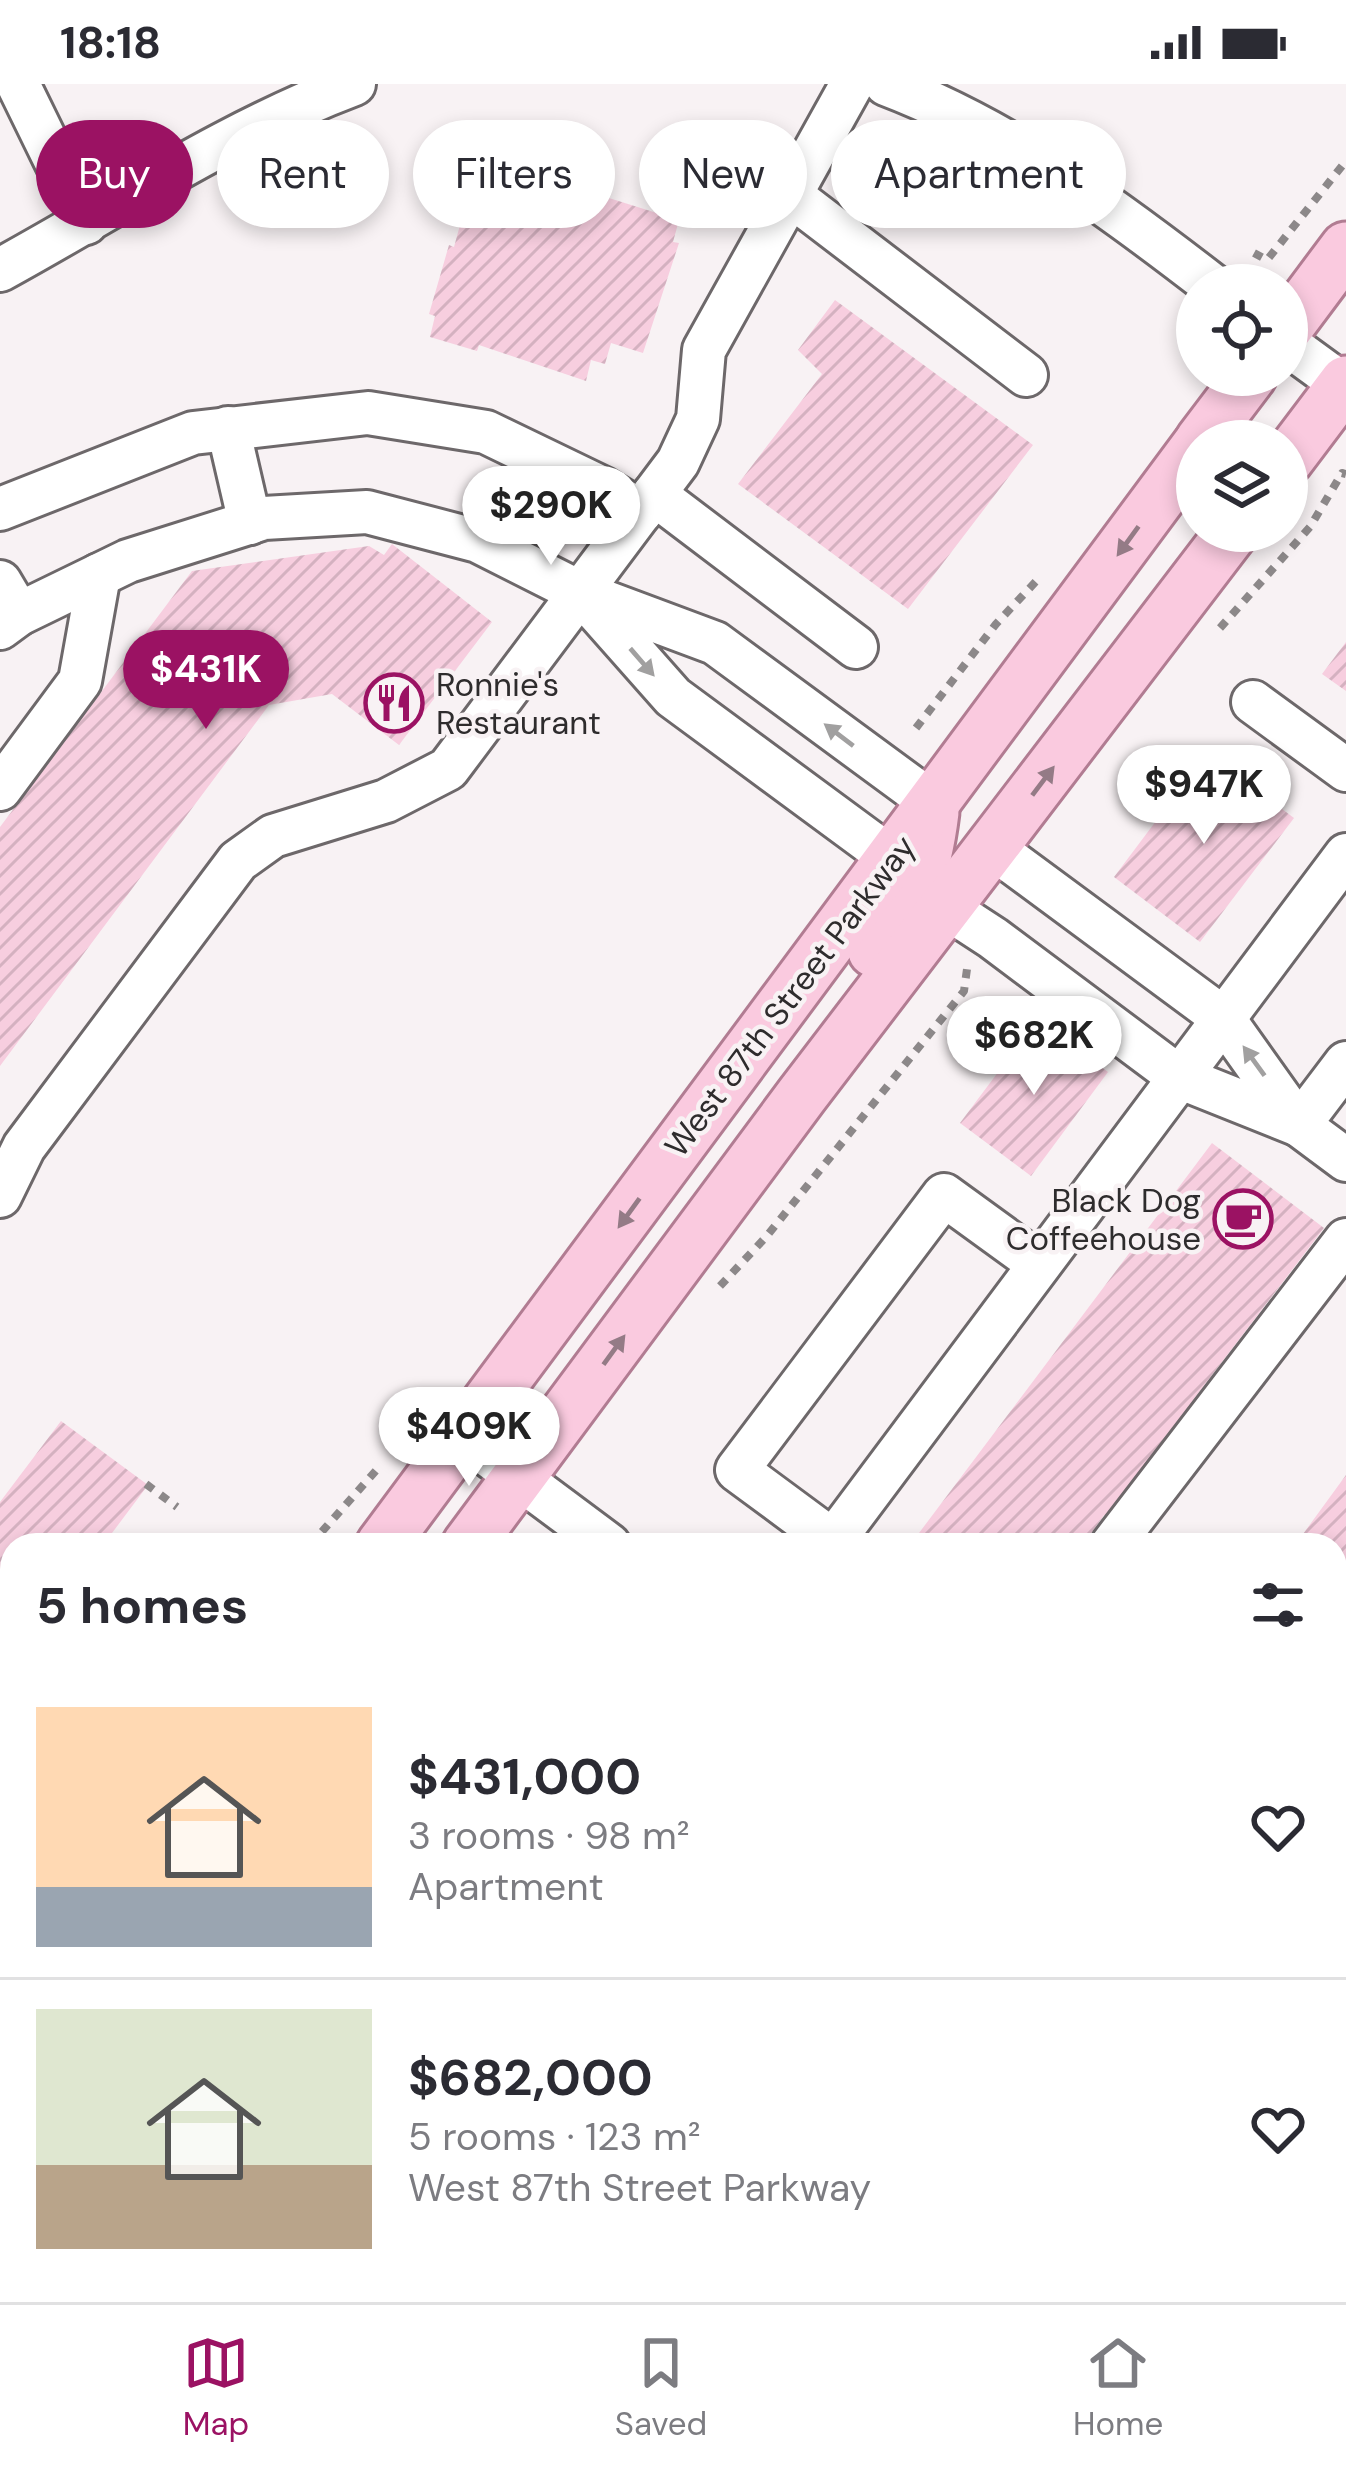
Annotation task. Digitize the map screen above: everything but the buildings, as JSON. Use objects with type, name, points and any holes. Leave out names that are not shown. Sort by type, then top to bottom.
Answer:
[{"type":"main road","points":[[1308,299],[1346,248]]},
{"type":"main road","points":[[1308,433],[1345,385]]},
{"type":"main road","name":"West 87th Street Parkway","points":[[391,1533],[1176,475]]},
{"type":"main road","name":"West 87th Street Parkway","points":[[477,1533],[802,1095],[1217,552]]},
{"type":"main road","points":[[802,1095],[828,1014],[910,902],[926,863],[934,804]]},
{"type":"street","points":[[18,84],[36,121]]},
{"type":"street","points":[[193,159],[300,104],[354,84]]},
{"type":"street","points":[[807,163],[852,84]]},
{"type":"street","points":[[886,84],[926,92],[1040,159],[1183,264]]},
{"type":"street","points":[[807,208],[1026,376]]},
{"type":"street","points":[[0,270],[77,228]]},
{"type":"street","points":[[0,1196],[14,1161],[238,861],[273,836],[386,801],[448,769],[679,462],[698,419],[704,350],[770,228]]},
{"type":"street","points":[[1308,359],[1345,385]]},
{"type":"street","points":[[0,509],[193,433],[368,412],[486,432],[602,488],[647,503],[856,647]]},
{"type":"street","points":[[228,428],[250,523]]},
{"type":"street","points":[[6,608],[128,561],[250,523],[367,512],[478,542],[581,593],[715,643],[934,804]]},
{"type":"street","points":[[0,789],[80,681],[99,575]]},
{"type":"street","points":[[581,593],[673,698],[890,857]]},
{"type":"street","points":[[1253,702],[1346,770]]},
{"type":"street","points":[[993,848],[1223,1018],[1300,1125]]},
{"type":"street","points":[[839,1533],[1346,855]]},
{"type":"street","points":[[947,908],[1179,1077],[1300,1125],[1346,1160]]},
{"type":"street","points":[[1300,1125],[1346,1063]]},
{"type":"street","points":[[819,1533],[737,1470],[944,1195],[1040,1264]]},
{"type":"street","points":[[1121,1533],[1346,1240]]},
{"type":"street","points":[[464,1437],[593,1533]]},
{"type":"path","points":[[1254,254],[1267,260],[1346,161]]},
{"type":"path","points":[[718,1289],[766,1237],[964,991],[968,968]]},
{"type":"path","points":[[146,1484],[177,1508]]},
{"type":"place","name":"Ronnie's Restaurant","points":[[394,703]]},
{"type":"place","name":"Black Dog Coffeehouse","points":[[1243,1219]]}]
